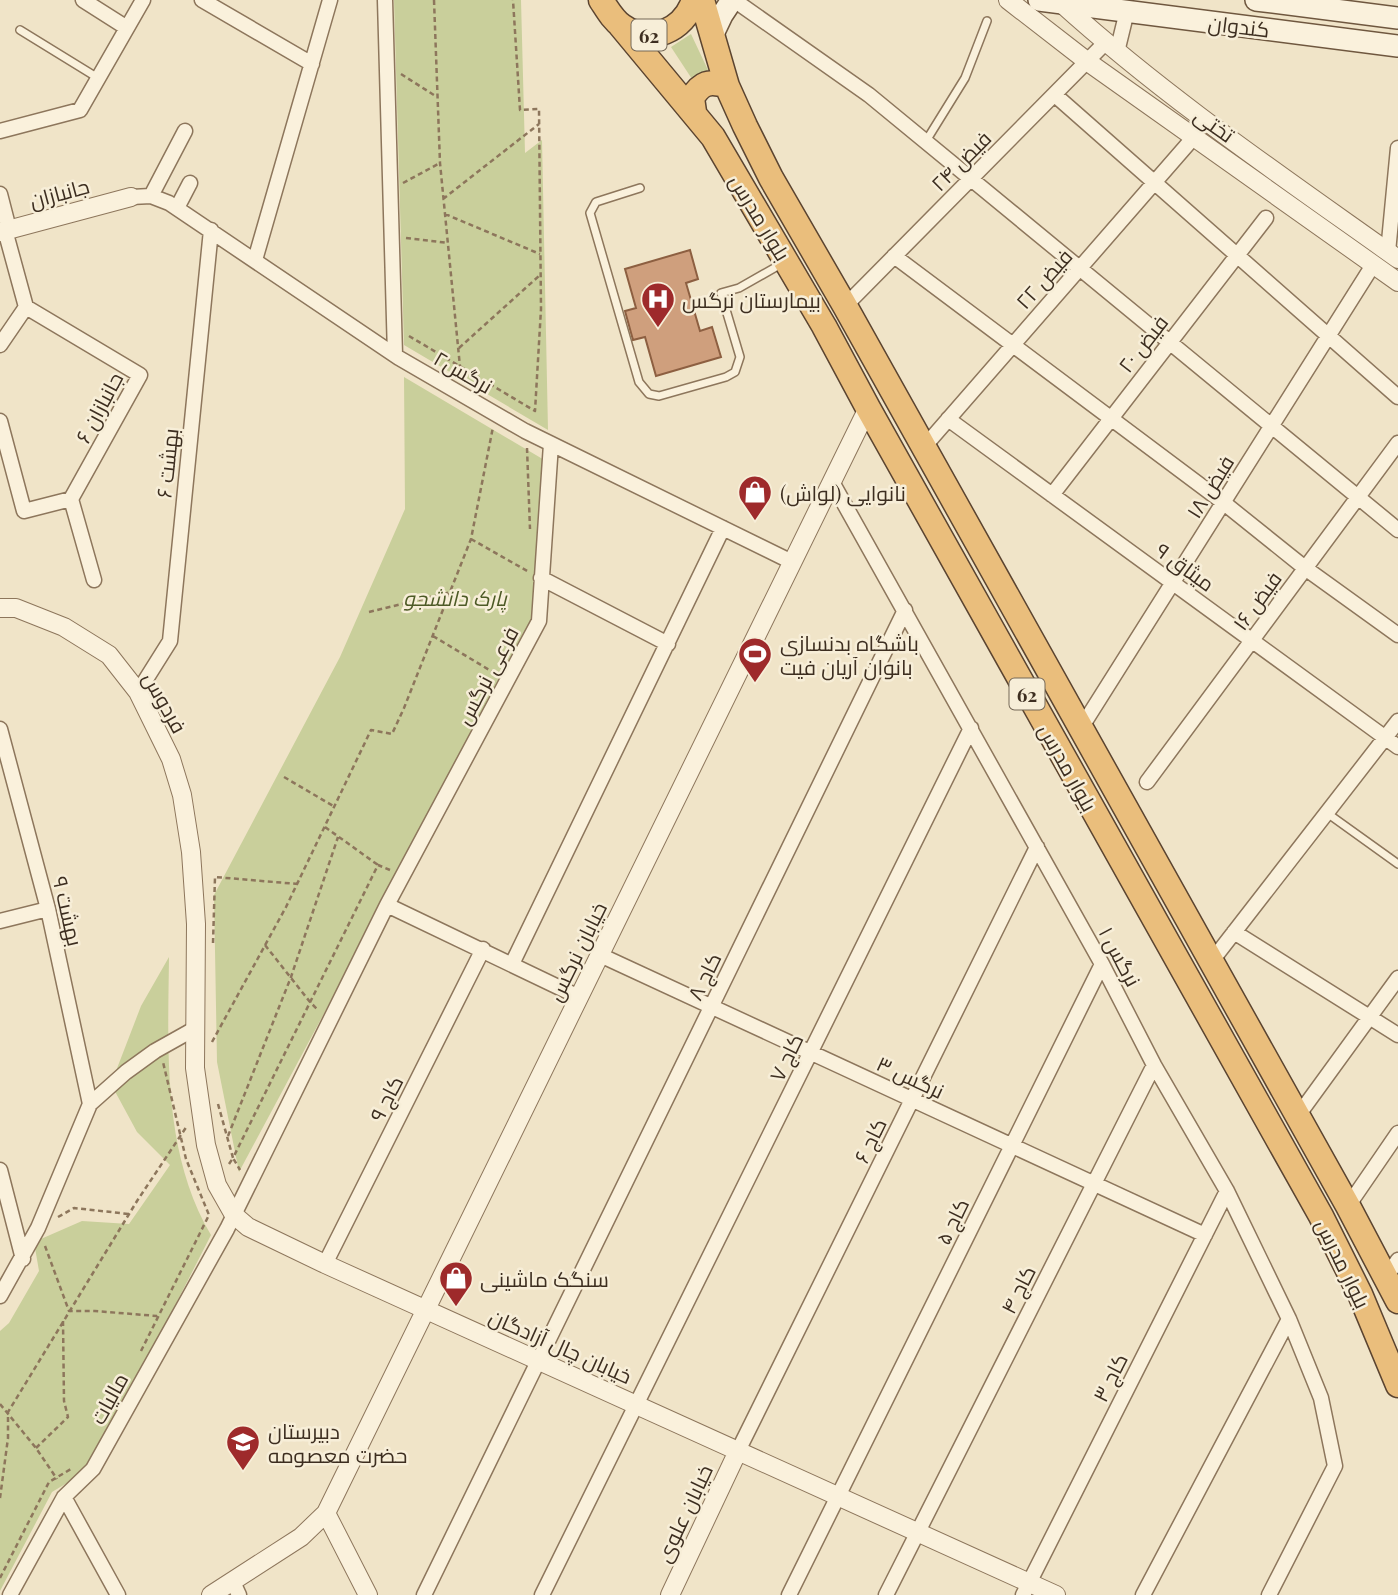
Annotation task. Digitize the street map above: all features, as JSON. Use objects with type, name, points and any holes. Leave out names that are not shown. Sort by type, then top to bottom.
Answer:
[{"type":"highway","name":"62","points":[[601,0],[620,25],[634,33],[650,35],[666,32],[680,24],[691,11],[694,0]]},
{"type":"highway","name":"بلوار مدرس","points":[[702,0],[727,86],[771,178],[1297,1117],[1348,1206],[1392,1268],[1398,1301]]},
{"type":"highway","name":"بلوار مدرس","points":[[620,25],[694,112],[720,149],[787,261],[1321,1216],[1366,1305],[1398,1385]]},
{"type":"highway","points":[[694,112],[692,98],[699,86],[713,81],[727,86]]},
{"type":"main road","points":[[712,36],[733,0]]},
{"type":"main road","name":"کندوان","points":[[1256,0],[1398,18]]},
{"type":"main road","name":"کندوان","points":[[1049,1],[1398,46]]},
{"type":"main road","points":[[1304,33],[1308,7]]},
{"type":"street","points":[[83,0],[127,28]]},
{"type":"street","points":[[0,131],[80,110],[143,0]]},
{"type":"street","points":[[202,0],[312,64]]},
{"type":"street","points":[[255,260],[330,0]]},
{"type":"street","points":[[385,0],[395,355]]},
{"type":"street","points":[[733,0],[869,95],[1398,530]]},
{"type":"street","name":"تختی","points":[[1008,0],[1088,62],[1398,282]]},
{"type":"street","name":"تختی","points":[[1049,1],[1259,160],[1393,255]]},
{"type":"street","points":[[1111,47],[1127,11]]},
{"type":"street","name":"فیض ۲۴","points":[[845,306],[1088,62],[1111,47]]},
{"type":"street","points":[[1055,95],[1398,397]]},
{"type":"street","points":[[151,196],[185,131]]},
{"type":"street","name":"فیض ۲۲","points":[[924,447],[1194,137]]},
{"type":"street","points":[[1393,255],[1398,148]]},
{"type":"street","points":[[177,208],[190,183]]},
{"type":"street","points":[[0,194],[5,230],[26,307],[0,345]]},
{"type":"street","name":"نرگس۲","points":[[131,197],[151,196],[177,208],[395,355],[551,444],[792,562]]},
{"type":"street","name":"جانبازان","points":[[5,230],[131,197]]},
{"type":"street","name":"فیض ۲۰","points":[[1052,495],[1266,218]]},
{"type":"street","name":"بهشت ۶","points":[[138,692],[170,640],[211,230]]},
{"type":"street","points":[[894,256],[1224,503],[1305,568],[1398,635]]},
{"type":"street","name":"فیض ۱۸","points":[[1081,729],[1373,265]]},
{"type":"street","name":"جانبازان ۶","points":[[26,307],[140,376],[71,499]]},
{"type":"street","name":"خیابان نرگس","points":[[326,1514],[867,408]]},
{"type":"street","name":"میثاق ۹","points":[[948,419],[1398,747]]},
{"type":"street","points":[[0,421],[24,511],[71,499],[94,580]]},
{"type":"street","name":"فیض ۱۶","points":[[1147,782],[1398,443]]},
{"type":"street","name":"فرعی نرگس","points":[[330,1020],[387,905],[539,621],[551,444]]},
{"type":"street","name":"نرگس ۱","points":[[832,482],[1102,964],[1154,1065],[1227,1191],[1289,1319],[1321,1398],[1335,1466],[1269,1595]]},
{"type":"street","points":[[512,964],[723,528]]},
{"type":"street","points":[[541,578],[668,644]]},
{"type":"street","name":"فردوس","points":[[0,608],[16,608],[64,627],[108,654],[138,692],[171,759],[182,795],[191,852]]},
{"type":"street","name":"کاج ۸","points":[[424,1595],[905,610]]},
{"type":"street","points":[[1211,962],[1398,721]]},
{"type":"street","name":"کاج ۷","points":[[542,1595],[971,728]]},
{"type":"street","name":"بهشت ۹","points":[[0,729],[48,909],[90,1104]]},
{"type":"street","name":"کاج ۶","points":[[738,1451],[1037,847]]},
{"type":"street","name":"خیابان چال آزادگان","points":[[191,852],[203,1029],[195,1068],[209,1106],[206,1145],[217,1185],[234,1215],[248,1227],[325,1264],[918,1531],[1027,1589],[1056,1595]]},
{"type":"street","points":[[387,905],[413,915],[579,997]]},
{"type":"street","points":[[0,921],[48,909]]},
{"type":"street","points":[[1234,932],[1398,1035]]},
{"type":"street","name":"کاج ۹","points":[[325,1264],[483,950]]},
{"type":"street","name":"نرگس ۳","points":[[600,955],[1205,1235]]},
{"type":"street","name":"کاج ۵","points":[[789,1595],[1102,964]]},
{"type":"street","points":[[1297,1117],[1398,978]]},
{"type":"street","name":"مالیات","points":[[10,1595],[64,1497],[93,1469],[234,1215],[330,1020]]},
{"type":"street","points":[[0,1296],[38,1228],[90,1104],[155,1051],[203,1029]]},
{"type":"street","name":"کاج ۴","points":[[886,1595],[1154,1065]]},
{"type":"street","points":[[1348,1206],[1398,1133]]},
{"type":"street","points":[[0,1170],[23,1259]]},
{"type":"street","name":"کاج ۳","points":[[1027,1589],[1227,1191]]},
{"type":"street","points":[[1143,1595],[1289,1319]]},
{"type":"street","name":"خیابان علوی","points":[[670,1595],[738,1451]]},
{"type":"street","points":[[64,1497],[118,1595]]},
{"type":"street","points":[[211,1595],[236,1589],[326,1514],[368,1595]]},
{"type":"lane","points":[[926,142],[965,78],[987,21]]},
{"type":"lane","points":[[20,30],[98,78]]},
{"type":"lane","points":[[640,188],[596,202],[590,213],[641,387],[649,394],[659,396],[735,372],[740,358],[720,293],[739,288],[787,261]]},
{"type":"lane","points":[[1326,813],[1398,864]]},
{"type":"path","points":[[434,0],[440,163],[461,367],[460,393]]},
{"type":"path","points":[[404,333],[535,411],[541,275],[539,109],[520,110],[513,0]]},
{"type":"path","points":[[388,65],[437,97]]},
{"type":"path","points":[[443,199],[539,124]]},
{"type":"path","points":[[391,187],[440,163]]},
{"type":"path","points":[[445,214],[540,254]]},
{"type":"path","points":[[392,235],[448,243]]},
{"type":"path","points":[[459,348],[541,275]]},
{"type":"path","points":[[203,1029],[211,1044],[298,884],[371,730],[392,734],[471,539],[494,424]]},
{"type":"path","points":[[527,442],[530,534]]},
{"type":"path","points":[[471,539],[541,578]]},
{"type":"path","points":[[369,612],[451,592]]},
{"type":"path","points":[[433,636],[508,678]]},
{"type":"path","points":[[284,777],[335,807]]},
{"type":"path","points":[[325,827],[378,865],[394,871]]},
{"type":"path","points":[[227,1138],[291,977],[338,837]]},
{"type":"path","points":[[217,1185],[233,1158],[378,865]]},
{"type":"path","points":[[213,946],[215,877],[298,884]]},
{"type":"path","points":[[265,945],[310,1002],[330,1020]]},
{"type":"path","points":[[141,1352],[209,1215],[186,1159],[163,1062]]},
{"type":"path","points":[[0,1498],[8,1438],[8,1412],[180,1135],[209,1106],[227,1138],[233,1158],[249,1184]]},
{"type":"path","points":[[69,1311],[38,1228],[74,1208],[130,1214]]},
{"type":"path","points":[[69,1311],[158,1317],[173,1324]]},
{"type":"path","points":[[36,1448],[68,1417],[64,1401],[63,1321]]},
{"type":"path","points":[[0,1404],[36,1448],[56,1478],[64,1497]]},
{"type":"path","points":[[0,1578],[49,1482],[75,1466]]},
{"type":"green space","points":[[394,0],[521,0],[525,153],[542,140],[548,430],[404,345]]},
{"type":"green space","points":[[691,34],[708,70],[692,79],[671,47]]},
{"type":"green space","name":"پارک دانشجو","points":[[404,377],[546,461],[536,618],[239,1172],[217,1062],[214,895],[340,657],[405,509]]},
{"type":"green space","points":[[169,957],[169,1064],[176,1135],[195,1203],[211,1235],[92,1468],[52,1492],[0,1591],[0,1331],[9,1323],[39,1271],[34,1242],[82,1221],[129,1224],[170,1165],[137,1132],[111,1084],[141,1006]]},
{"type":"building","points":[[690,250],[698,279],[686,283],[700,331],[712,327],[721,357],[656,376],[645,337],[633,340],[625,311],[636,308],[625,269]]},
{"type":"place","name":"بیمارستان نرگس","points":[[658,329]]},
{"type":"place","name":"نانوایی (لواش)","points":[[755,522]]},
{"type":"place","name":"باشگاه بدنسازی بانوان آریان فیت","points":[[755,684]]},
{"type":"place","name":"سنگک ماشینی","points":[[456,1308]]},
{"type":"place","name":"دبیرستان حضرت معصومه","points":[[243,1472]]}]
